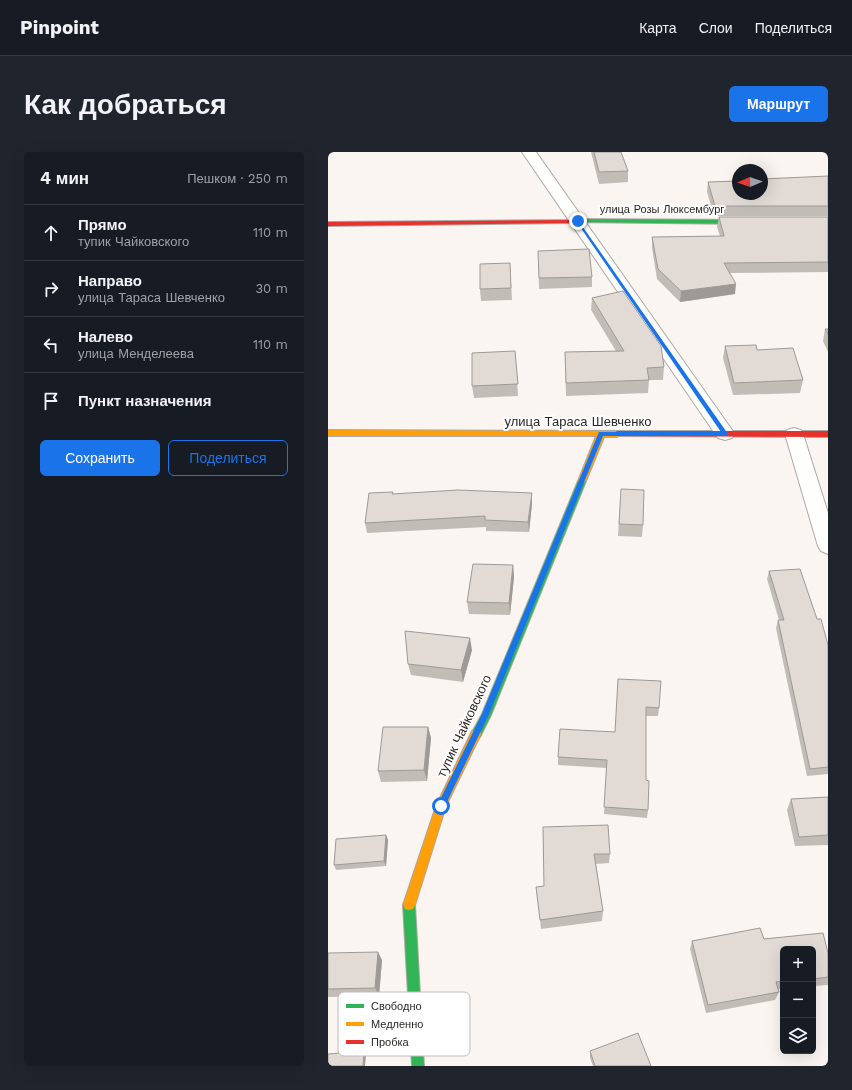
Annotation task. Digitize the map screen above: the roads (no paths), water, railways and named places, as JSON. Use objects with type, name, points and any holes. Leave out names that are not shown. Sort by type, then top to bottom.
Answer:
[{"type":"street","points":[[529,152],[726,434]]},
{"type":"street","name":"улица Розы Люксембург","points":[[328,224],[578,221],[758,222]]},
{"type":"street","name":"улица Тараса Шевченко","points":[[328,433],[828,434]]},
{"type":"street","name":"тупик Чайковского","points":[[414,992],[410,902],[441,806],[486,714],[600,434]]},
{"type":"street","points":[[794,434],[828,546]]},
{"type":"street","name":"тупик Чайковского","points":[[418,1056],[418,1066]]}]
